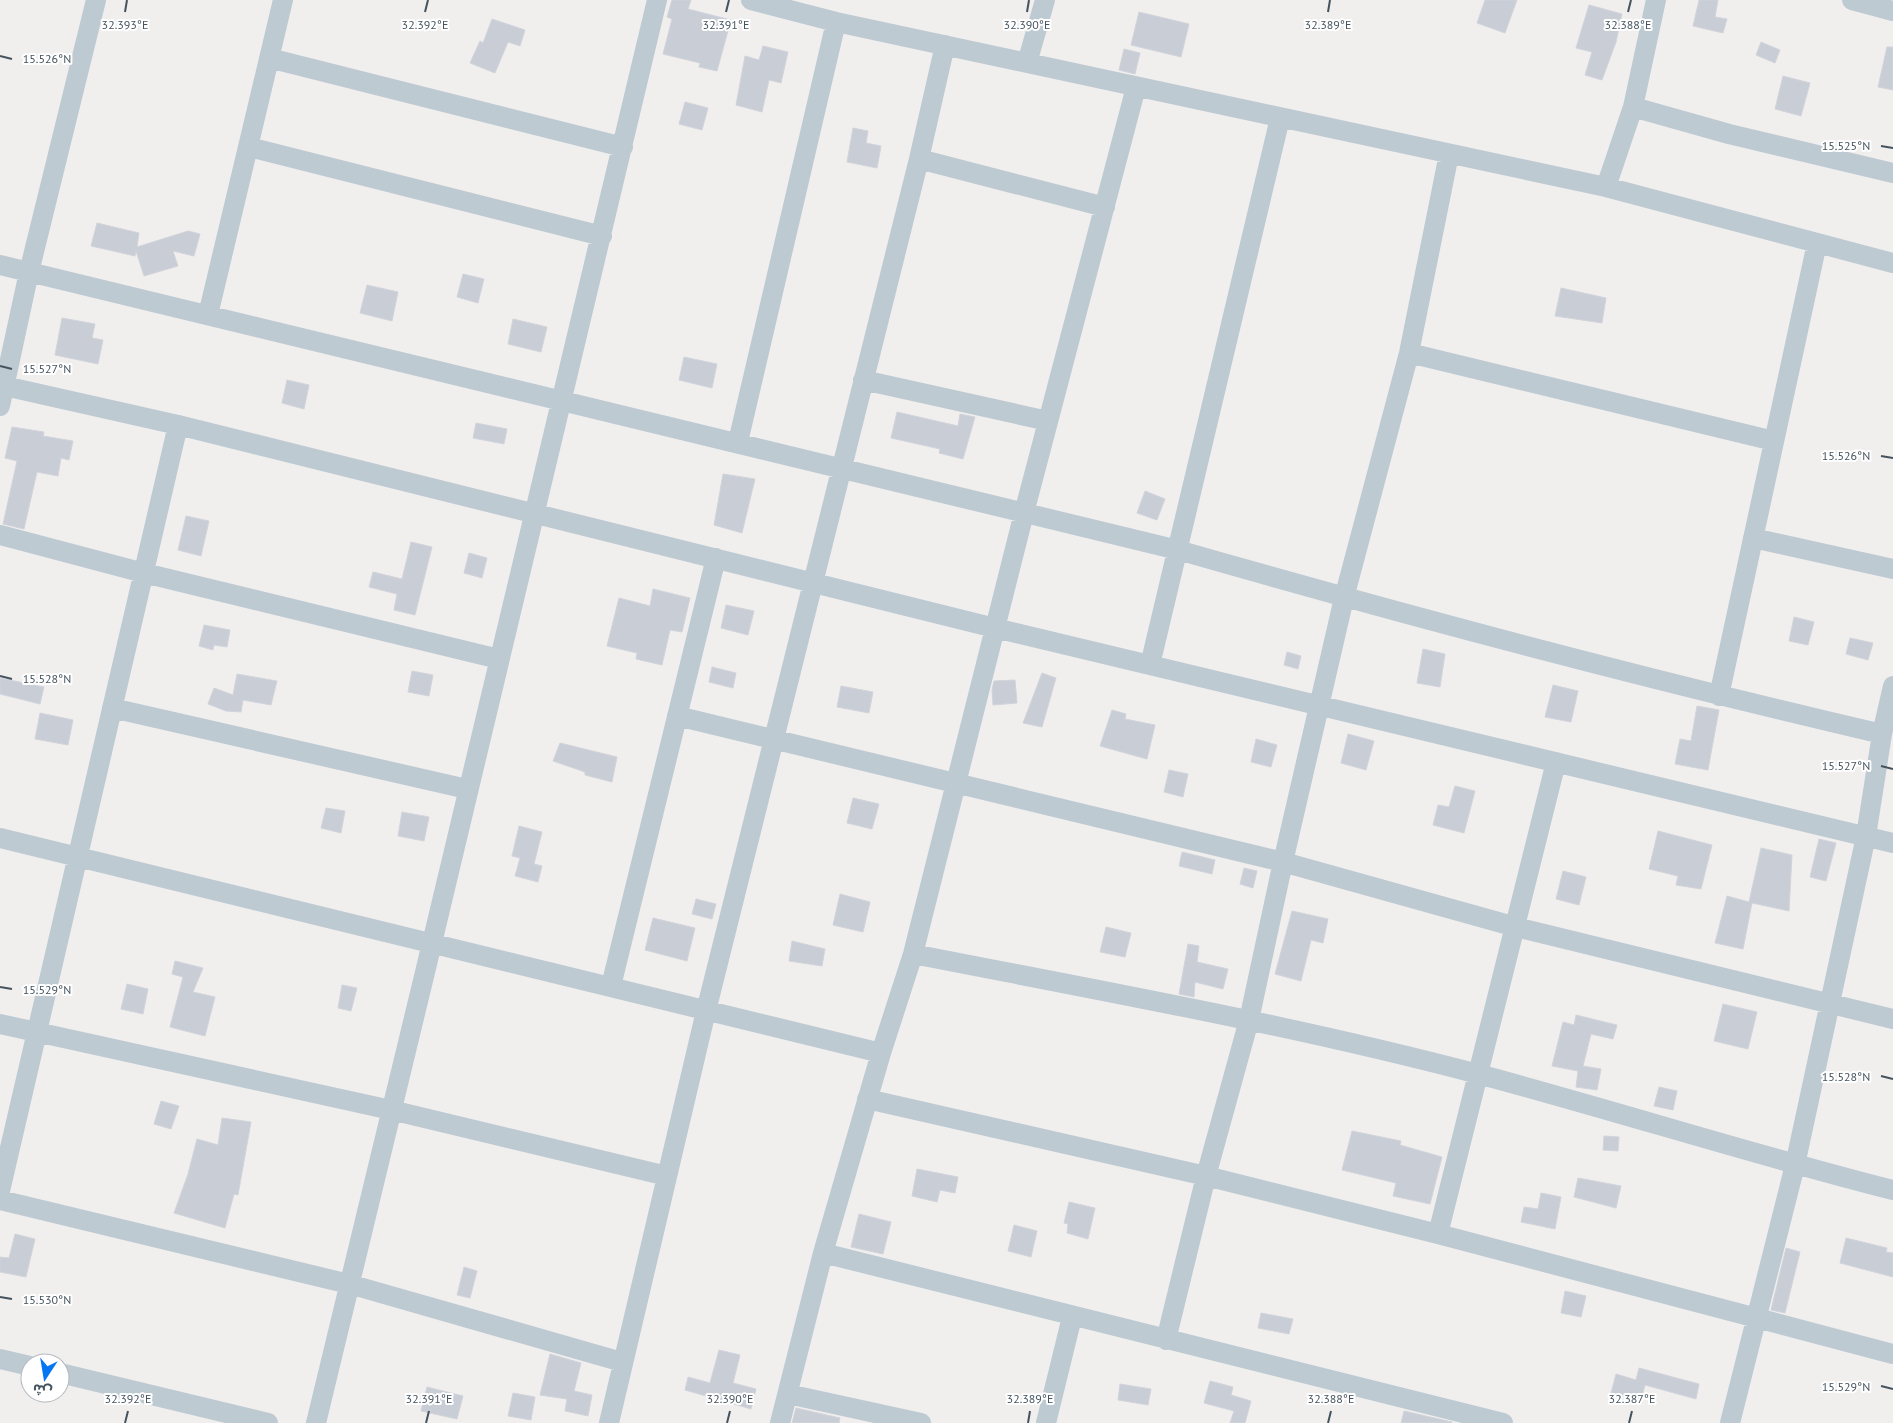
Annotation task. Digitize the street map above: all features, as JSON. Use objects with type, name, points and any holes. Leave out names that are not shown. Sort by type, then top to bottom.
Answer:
[{"type":"street","points":[[0,406],[2,385],[96,0]]},
{"type":"street","points":[[208,315],[283,0]]},
{"type":"street","points":[[316,1423],[432,944],[467,789],[602,236],[657,0]]},
{"type":"street","points":[[751,0],[836,22],[1027,64],[1606,187],[1893,263]]},
{"type":"street","points":[[1027,64],[1045,0]]},
{"type":"street","points":[[1606,187],[1633,107],[1656,0]]},
{"type":"street","points":[[1852,0],[1893,11]]},
{"type":"street","points":[[738,442],[836,22]]},
{"type":"street","points":[[609,1423],[706,1011],[919,159],[945,45]]},
{"type":"street","points":[[269,58],[622,147]]},
{"type":"street","points":[[780,1423],[824,1253],[881,1053],[913,954],[955,781],[1136,87]]},
{"type":"street","points":[[1633,107],[1729,134],[1893,173]]},
{"type":"street","points":[[1150,665],[1280,118]]},
{"type":"street","points":[[249,147],[602,236]]},
{"type":"street","points":[[1166,1340],[1206,1176],[1249,1020],[1283,862],[1321,706],[1344,598],[1409,353],[1449,154]]},
{"type":"street","points":[[919,159],[1105,207]]},
{"type":"street","points":[[1719,696],[1817,242]]},
{"type":"street","points":[[0,265],[738,442],[841,469],[1178,550],[1344,598],[1719,696],[1882,734]]},
{"type":"street","points":[[1409,353],[1774,441]]},
{"type":"street","points":[[863,380],[1048,422]]},
{"type":"street","points":[[2,385],[178,425],[995,628],[1893,843]]},
{"type":"street","points":[[0,1191],[178,425]]},
{"type":"street","points":[[0,535],[144,573],[499,659]]},
{"type":"street","points":[[1753,538],[1893,569]]},
{"type":"street","points":[[611,986],[716,558]]},
{"type":"street","points":[[1730,1423],[1796,1165],[1866,836],[1882,734],[1893,686]]},
{"type":"street","points":[[112,708],[467,789]]},
{"type":"street","points":[[677,716],[955,781],[1283,862],[1516,927],[1893,1019]]},
{"type":"street","points":[[1438,1234],[1556,762]]},
{"type":"street","points":[[0,838],[881,1053]]},
{"type":"street","points":[[913,954],[1249,1020],[1478,1074],[1796,1165],[1893,1190]]},
{"type":"street","points":[[0,1024],[391,1110],[667,1176]]},
{"type":"street","points":[[868,1099],[1206,1176],[1438,1234],[1893,1354]]},
{"type":"street","points":[[0,1200],[349,1284],[622,1362]]},
{"type":"street","points":[[824,1253],[1072,1317],[1502,1423]]},
{"type":"street","points":[[1046,1423],[1072,1317]]},
{"type":"street","points":[[0,1359],[20,1364]]},
{"type":"street","points":[[70,1375],[268,1423]]},
{"type":"street","points":[[788,1394],[921,1423]]},
{"type":"building","points":[[672,0],[691,0],[688,9],[731,20],[717,71],[699,67],[700,63],[663,54],[672,19],[667,17]]},
{"type":"building","points":[[1485,0],[1517,0],[1505,33],[1477,23]]},
{"type":"building","points":[[1699,0],[1718,0],[1715,17],[1727,19],[1723,33],[1693,26]]},
{"type":"building","points":[[1589,5],[1622,14],[1616,42],[1602,80],[1585,75],[1592,52],[1576,48]]},
{"type":"building","points":[[1139,12],[1189,24],[1181,57],[1131,45]]},
{"type":"building","points":[[492,19],[525,30],[520,46],[508,42],[495,73],[470,63],[480,41],[483,43]]},
{"type":"building","points":[[1761,42],[1780,50],[1775,63],[1756,55]]},
{"type":"building","points":[[763,46],[788,52],[781,83],[769,80],[762,112],[736,105],[745,56],[759,60]]},
{"type":"building","points":[[1887,47],[1893,47],[1893,90],[1878,87]]},
{"type":"building","points":[[1124,49],[1140,53],[1135,74],[1119,70]]},
{"type":"building","points":[[1783,76],[1810,83],[1801,116],[1775,109]]},
{"type":"building","points":[[685,102],[708,108],[702,130],[679,124]]},
{"type":"building","points":[[853,128],[868,131],[866,143],[881,146],[877,168],[847,162]]},
{"type":"building","points":[[97,223],[139,233],[137,247],[188,231],[200,234],[194,256],[173,251],[178,266],[144,276],[136,251],[135,256],[91,246]]},
{"type":"building","points":[[463,274],[484,279],[478,303],[457,297]]},
{"type":"building","points":[[367,285],[398,292],[392,321],[360,313]]},
{"type":"building","points":[[1561,288],[1606,298],[1602,323],[1555,316]]},
{"type":"building","points":[[62,318],[95,324],[92,338],[103,340],[98,364],[55,355]]},
{"type":"building","points":[[513,319],[547,327],[541,352],[508,344]]},
{"type":"building","points":[[684,357],[717,364],[712,388],[679,380]]},
{"type":"building","points":[[287,380],[309,385],[304,409],[282,403]]},
{"type":"building","points":[[897,412],[958,426],[960,414],[975,417],[963,459],[939,453],[940,449],[891,438]]},
{"type":"building","points":[[476,423],[507,429],[504,444],[473,438]]},
{"type":"building","points":[[12,427],[44,432],[43,436],[73,441],[69,460],[61,458],[58,476],[37,472],[24,529],[3,524],[17,461],[5,458]]},
{"type":"building","points":[[723,474],[755,479],[742,533],[714,525]]},
{"type":"building","points":[[1145,491],[1165,499],[1157,520],[1137,513]]},
{"type":"building","points":[[186,516],[209,521],[201,556],[178,550]]},
{"type":"building","points":[[411,542],[432,547],[415,615],[394,610],[397,594],[369,587],[373,572],[402,579]]},
{"type":"building","points":[[469,553],[487,558],[482,578],[464,573]]},
{"type":"building","points":[[653,589],[690,598],[682,632],[670,630],[662,665],[636,659],[637,653],[607,646],[619,598],[650,606]]},
{"type":"building","points":[[726,605],[754,611],[748,635],[721,628]]},
{"type":"building","points":[[1794,617],[1814,622],[1808,645],[1789,641]]},
{"type":"building","points":[[204,625],[230,630],[227,647],[214,645],[213,650],[199,646]]},
{"type":"building","points":[[1850,638],[1873,643],[1868,660],[1846,654]]},
{"type":"building","points":[[1423,649],[1445,654],[1440,687],[1417,683]]},
{"type":"building","points":[[1287,652],[1301,656],[1298,669],[1284,665]]},
{"type":"building","points":[[712,667],[736,673],[733,688],[709,682]]},
{"type":"building","points":[[412,671],[433,675],[429,696],[408,692]]},
{"type":"building","points":[[1042,673],[1056,678],[1042,727],[1023,723]]},
{"type":"building","points":[[237,674],[277,681],[271,705],[243,700],[241,712],[226,711],[208,704],[214,688],[233,695]]},
{"type":"building","points":[[0,678],[44,687],[40,704],[0,694]]},
{"type":"building","points":[[1015,680],[1017,703],[993,705],[992,690],[994,681]]},
{"type":"building","points":[[1553,685],[1578,691],[1571,722],[1545,717]]},
{"type":"building","points":[[841,686],[873,692],[869,713],[837,707]]},
{"type":"building","points":[[1697,706],[1719,710],[1708,770],[1675,764],[1680,739],[1691,741]]},
{"type":"building","points":[[1112,710],[1126,714],[1125,719],[1155,725],[1147,759],[1100,746]]},
{"type":"building","points":[[40,713],[73,720],[68,745],[35,739]]},
{"type":"building","points":[[1348,734],[1374,741],[1366,770],[1341,763]]},
{"type":"building","points":[[1256,739],[1277,745],[1271,767],[1251,762]]},
{"type":"building","points":[[560,743],[617,757],[612,782],[585,775],[585,772],[553,761]]},
{"type":"building","points":[[1169,770],[1188,774],[1183,797],[1164,792]]},
{"type":"building","points":[[1455,786],[1475,791],[1464,833],[1433,825],[1438,805],[1449,807]]},
{"type":"building","points":[[853,798],[879,804],[872,829],[847,823]]},
{"type":"building","points":[[326,808],[345,811],[341,833],[321,828]]},
{"type":"building","points":[[402,812],[429,817],[424,841],[398,836]]},
{"type":"building","points":[[519,826],[542,832],[534,864],[542,866],[538,882],[515,876],[520,858],[512,856]]},
{"type":"building","points":[[1658,831],[1712,845],[1701,889],[1676,885],[1678,876],[1649,869]]},
{"type":"building","points":[[1819,839],[1836,843],[1826,881],[1810,877]]},
{"type":"building","points":[[1761,848],[1792,855],[1789,911],[1752,903],[1743,949],[1715,943],[1727,896],[1749,902]]},
{"type":"building","points":[[1182,852],[1215,860],[1212,874],[1179,866]]},
{"type":"building","points":[[1244,868],[1257,871],[1253,888],[1240,884]]},
{"type":"building","points":[[1563,871],[1586,877],[1579,905],[1556,899]]},
{"type":"building","points":[[840,894],[870,902],[863,932],[833,925]]},
{"type":"building","points":[[696,899],[716,904],[712,919],[692,914]]},
{"type":"building","points":[[1292,911],[1328,919],[1323,943],[1311,940],[1301,981],[1275,974]]},
{"type":"building","points":[[653,918],[695,928],[687,961],[645,950]]},
{"type":"building","points":[[1106,927],[1131,933],[1125,957],[1100,952]]},
{"type":"building","points":[[792,941],[825,949],[822,966],[789,961]]},
{"type":"building","points":[[1188,944],[1199,946],[1197,962],[1228,969],[1223,989],[1195,982],[1194,997],[1179,994]]},
{"type":"building","points":[[175,961],[203,968],[193,992],[215,997],[205,1036],[170,1027],[183,977],[172,974]]},
{"type":"building","points":[[127,984],[148,989],[143,1014],[121,1009]]},
{"type":"building","points":[[342,985],[357,988],[351,1011],[338,1008]]},
{"type":"building","points":[[1723,1004],[1757,1012],[1748,1049],[1714,1041]]},
{"type":"building","points":[[1576,1015],[1617,1025],[1613,1039],[1591,1034],[1583,1066],[1601,1069],[1597,1090],[1576,1087],[1578,1071],[1552,1066],[1563,1022],[1574,1025]]},
{"type":"building","points":[[1659,1087],[1677,1091],[1673,1110],[1654,1106]]},
{"type":"building","points":[[161,1101],[179,1106],[171,1129],[154,1124]]},
{"type":"building","points":[[222,1118],[251,1122],[238,1195],[234,1194],[225,1228],[174,1213],[188,1174],[197,1139],[218,1145]]},
{"type":"building","points":[[1352,1131],[1401,1141],[1400,1145],[1442,1157],[1430,1204],[1393,1196],[1396,1183],[1342,1170]]},
{"type":"building","points":[[1604,1136],[1619,1137],[1618,1151],[1603,1150]]},
{"type":"building","points":[[917,1169],[958,1177],[955,1193],[940,1190],[937,1202],[912,1196]]},
{"type":"building","points":[[1578,1178],[1621,1186],[1616,1208],[1574,1197]]},
{"type":"building","points":[[1541,1193],[1561,1197],[1555,1229],[1521,1222],[1524,1207],[1538,1209]]},
{"type":"building","points":[[1069,1202],[1095,1208],[1088,1239],[1067,1233],[1068,1224],[1064,1223]]},
{"type":"building","points":[[859,1214],[891,1222],[883,1254],[851,1247]]},
{"type":"building","points":[[1014,1225],[1037,1231],[1031,1257],[1008,1251]]},
{"type":"building","points":[[15,1234],[35,1239],[26,1277],[0,1272],[0,1257],[9,1258]]},
{"type":"building","points":[[1846,1238],[1887,1248],[1886,1252],[1893,1253],[1893,1277],[1840,1263]]},
{"type":"building","points":[[1786,1248],[1800,1252],[1785,1313],[1771,1310]]},
{"type":"building","points":[[464,1267],[477,1271],[470,1298],[457,1295]]},
{"type":"building","points":[[1565,1291],[1586,1296],[1581,1317],[1561,1313]]},
{"type":"building","points":[[1261,1313],[1293,1319],[1289,1334],[1258,1328]]},
{"type":"building","points":[[719,1350],[740,1355],[733,1383],[756,1389],[751,1409],[685,1390],[688,1377],[710,1383]]},
{"type":"building","points":[[550,1354],[581,1363],[574,1391],[592,1395],[588,1416],[565,1411],[567,1399],[540,1395]]},
{"type":"building","points":[[1639,1368],[1699,1384],[1696,1399],[1645,1385],[1641,1400],[1611,1393],[1616,1374],[1636,1380]]},
{"type":"building","points":[[1210,1381],[1233,1387],[1231,1395],[1251,1401],[1245,1423],[1230,1423],[1234,1411],[1204,1403]]},
{"type":"building","points":[[1120,1384],[1151,1389],[1148,1405],[1118,1400]]},
{"type":"building","points":[[427,1387],[463,1396],[457,1419],[421,1411]]},
{"type":"building","points":[[513,1393],[535,1397],[531,1420],[508,1416]]},
{"type":"building","points":[[796,1408],[840,1418],[839,1423],[792,1423]]},
{"type":"building","points":[[1404,1411],[1452,1422],[1452,1423],[1401,1423]]}]
